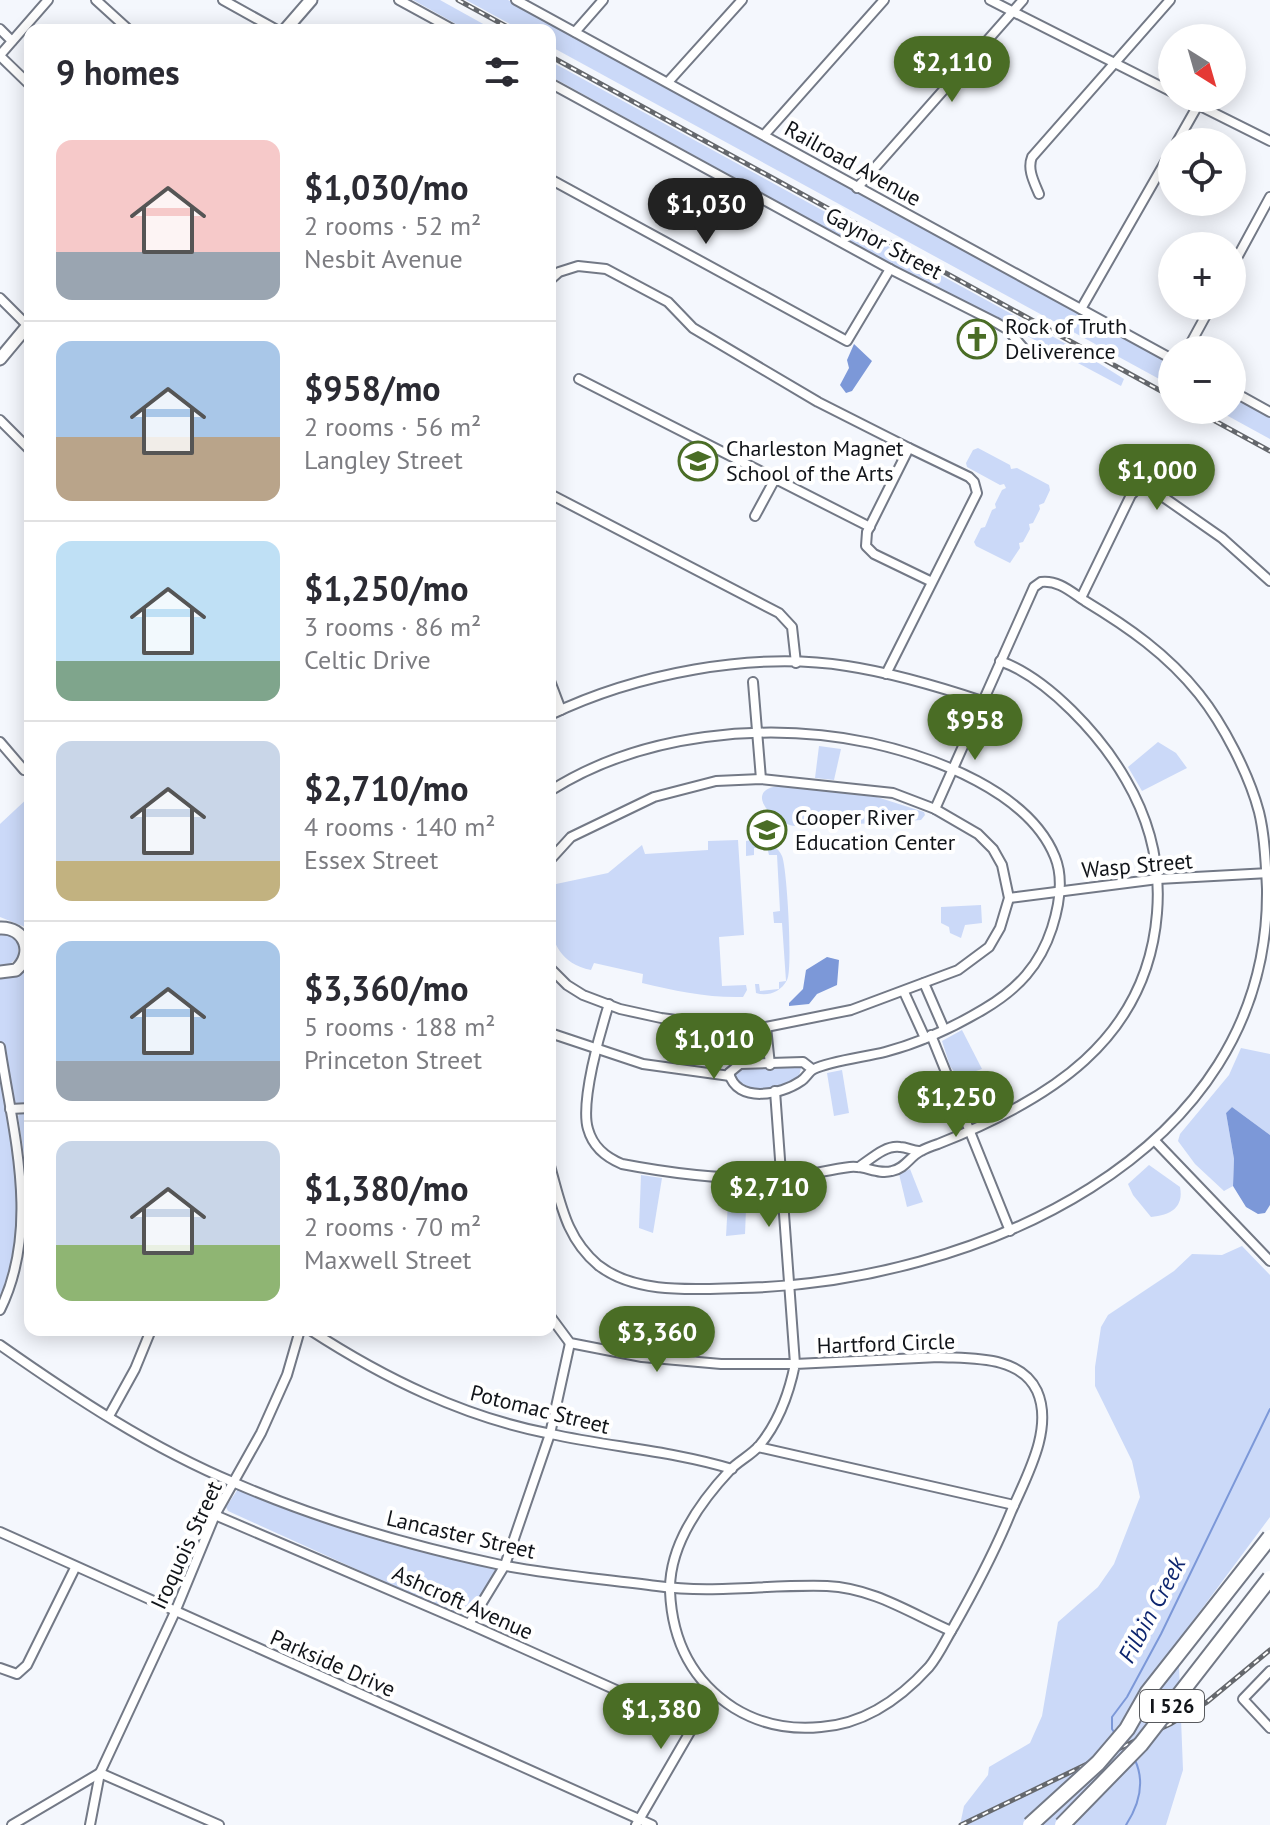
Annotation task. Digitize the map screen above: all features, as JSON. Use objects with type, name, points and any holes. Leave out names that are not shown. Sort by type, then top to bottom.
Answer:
[{"type":"highway","name":"I 526","points":[[1030,1825],[1068,1793],[1127,1729],[1148,1692],[1270,1537]]},
{"type":"highway","name":"I 526","points":[[1062,1825],[1141,1744],[1270,1578]]},
{"type":"main road","points":[[290,24],[311,0]]},
{"type":"main road","points":[[0,359],[24,330]]},
{"type":"main road","points":[[0,927],[24,934]]},
{"type":"main road","points":[[0,972],[10,972],[24,965]]},
{"type":"street","points":[[27,24],[48,0]]},
{"type":"street","points":[[96,0],[122,24]]},
{"type":"street","points":[[223,0],[266,24]]},
{"type":"street","points":[[399,0],[443,24]]},
{"type":"street","name":"Railroad Avenue","points":[[516,0],[1158,351]]},
{"type":"street","points":[[575,32],[603,0]]},
{"type":"street","points":[[669,81],[742,0]]},
{"type":"street","points":[[765,134],[884,0]]},
{"type":"street","points":[[990,0],[1158,85]]},
{"type":"street","points":[[857,188],[1023,0]]},
{"type":"street","points":[[1039,194],[1031,177],[1032,157],[1170,0]]},
{"type":"street","points":[[24,27],[0,56],[24,79]]},
{"type":"street","points":[[0,29],[12,41]]},
{"type":"street","name":"Gaynor Street","points":[[556,86],[890,269],[995,322],[1007,329],[1026,351]]},
{"type":"street","points":[[1212,112],[1270,141]]},
{"type":"street","points":[[1081,309],[1158,174]]},
{"type":"street","points":[[556,182],[847,341],[890,269]]},
{"type":"street","points":[[1246,241],[1270,197]]},
{"type":"street","points":[[556,275],[578,266],[606,269],[668,302],[693,328],[818,402],[969,477],[977,493],[886,674]]},
{"type":"street","points":[[0,298],[24,320]]},
{"type":"street","points":[[579,379],[870,527]]},
{"type":"street","points":[[1246,399],[1270,412]]},
{"type":"street","points":[[0,420],[24,444]]},
{"type":"street","points":[[909,448],[865,540],[869,550],[932,582]]},
{"type":"street","points":[[755,516],[775,479]]},
{"type":"street","points":[[1081,598],[1131,495],[1146,485],[1222,538],[1270,581]]},
{"type":"street","points":[[556,497],[779,613],[792,627],[796,663]]},
{"type":"street","points":[[556,1190],[562,1214],[578,1245],[600,1266],[626,1281],[663,1288],[789,1287],[898,1268],[948,1255],[1010,1231],[1049,1214],[1156,1142],[1190,1105],[1224,1056],[1239,1027],[1256,982],[1267,917],[1268,873],[1259,812],[1229,740],[1212,711],[1179,671],[1126,626],[1061,585],[1041,582],[1034,587],[935,809]]},
{"type":"street","points":[[609,1004],[594,1050],[586,1120],[596,1147],[609,1159],[657,1171],[706,1177],[781,1178],[859,1167],[894,1171],[919,1151],[970,1131],[1039,1095],[1102,1045],[1124,1017],[1142,984],[1152,955],[1158,879],[1155,851],[1138,799],[1107,751],[1084,724],[1047,690],[1010,664],[1000,661]]},
{"type":"street","points":[[556,712],[594,695],[662,675],[752,663],[844,665],[926,682],[982,701]]},
{"type":"street","points":[[753,682],[761,779]]},
{"type":"street","points":[[556,697],[561,710]]},
{"type":"street","points":[[556,788],[598,764],[662,743],[806,733],[872,743],[975,779],[1007,800],[1041,832],[1056,859],[1060,891],[1057,913],[1045,950],[1030,973],[984,1009],[944,1029],[888,1051],[812,1069],[801,1081],[775,1091],[747,1093],[734,1083],[729,1073],[740,1064],[803,1062],[812,1069]]},
{"type":"street","points":[[0,742],[24,770]]},
{"type":"street","points":[[556,853],[571,837],[654,797],[716,781],[761,779],[893,793],[935,809],[978,834],[993,849],[1002,865],[1009,898],[1000,928],[989,947],[970,964],[851,1010],[766,1027],[738,1028],[661,1018],[583,995],[556,974]]},
{"type":"street","name":"Wasp Street","points":[[1009,898],[1158,879],[1268,873]]},
{"type":"street","points":[[924,983],[944,1029]]},
{"type":"street","points":[[904,992],[928,1036],[1010,1231]]},
{"type":"street","points":[[766,1027],[770,1065]]},
{"type":"street","points":[[556,1035],[643,1064],[730,1076]]},
{"type":"street","points":[[0,1047],[23,1207],[22,1240],[16,1271],[0,1310]]},
{"type":"street","points":[[556,1324],[570,1343],[642,1357],[721,1364],[795,1364],[775,1091]]},
{"type":"street","points":[[10,1109],[24,1108]]},
{"type":"street","points":[[1156,1142],[1270,1261]]},
{"type":"street","points":[[859,1167],[881,1151],[891,1148],[900,1146],[919,1151]]},
{"type":"street","points":[[109,1416],[135,1369],[149,1336]]},
{"type":"street","name":"Iroquois Street","points":[[90,1825],[100,1773],[175,1612],[215,1515],[261,1433],[287,1375],[298,1336]]},
{"type":"street","name":"Potomac Street","points":[[320,1336],[373,1369],[465,1411],[550,1434],[695,1458],[732,1469]]},
{"type":"street","points":[[469,1624],[505,1565],[550,1434],[570,1343]]},
{"type":"street","name":"Lancaster Street","points":[[0,1345],[69,1393],[172,1453],[233,1483],[306,1511],[422,1547],[505,1565],[670,1588],[744,1590],[828,1586],[873,1594],[951,1631]]},
{"type":"street","name":"Hartford Circle","points":[[939,1357],[1005,1363],[1036,1389],[1042,1409],[1043,1426],[1014,1505],[979,1582],[930,1666],[877,1712],[843,1726],[798,1729],[749,1717],[716,1696],[687,1660],[676,1636],[670,1588],[685,1530],[700,1506],[732,1469],[758,1447],[779,1417],[789,1394],[795,1364],[939,1357]]},
{"type":"street","points":[[758,1447],[1014,1505]]},
{"type":"street","name":"Ashcroft Avenue","points":[[215,1515],[694,1725]]},
{"type":"street","name":"Parkside Drive","points":[[0,1532],[638,1822],[652,1825]]},
{"type":"street","points":[[0,1668],[17,1674],[27,1665],[75,1568]]},
{"type":"street","points":[[1270,1671],[1243,1699],[1270,1728]]},
{"type":"street","points":[[638,1822],[694,1725],[716,1696]]},
{"type":"street","points":[[12,1825],[100,1773],[219,1825]]},
{"type":"shaded area","points":[[413,0],[440,0],[483,24],[456,24]]},
{"type":"shaded area","points":[[466,0],[508,0],[552,24],[510,24]]},
{"type":"shaded area","points":[[556,26],[1158,355],[1158,378],[556,49]]},
{"type":"shaded area","points":[[556,64],[1081,352],[1124,379],[1121,386],[556,79]]},
{"type":"shaded area","points":[[1246,404],[1270,417],[1270,439],[1243,424],[1246,424]]},
{"type":"shaded area","points":[[978,448],[1010,465],[1011,469],[1017,468],[1049,485],[1044,503],[1039,505],[1033,523],[1029,524],[1030,529],[1010,563],[976,546],[974,542],[996,508],[1002,490],[1006,488],[1004,484],[1000,485],[967,467],[973,450]]},
{"type":"shaded area","points":[[1158,742],[1176,753],[1187,768],[1142,791],[1128,767]]},
{"type":"shaded area","points":[[819,746],[841,749],[834,780],[815,778]]},
{"type":"shaded area","points":[[778,786],[877,797],[924,812],[925,815],[921,820],[795,826],[771,814],[762,800],[768,789]]},
{"type":"shaded area","points":[[24,802],[24,927],[0,917],[0,824]]},
{"type":"shaded area","points":[[757,839],[775,847],[782,856],[789,918],[789,972],[787,980],[779,988],[779,982],[786,981],[782,923],[774,923],[773,912],[780,911],[777,855],[769,855],[767,847],[754,848],[754,855],[746,856],[746,841]]},
{"type":"shaded area","points":[[738,840],[744,935],[719,937],[722,986],[746,985],[743,997],[692,993],[642,983],[643,974],[594,963],[591,970],[572,963],[559,950],[556,944],[556,884],[608,873],[642,845],[645,854],[708,850],[708,841]]},
{"type":"shaded area","points":[[981,905],[982,923],[965,925],[961,938],[950,933],[949,927],[941,923],[941,907]]},
{"type":"shaded area","points":[[0,935],[12,936],[18,943],[18,957],[10,964],[0,965]]},
{"type":"shaded area","points":[[24,965],[24,1108],[11,1109],[22,1240],[0,1310],[0,972]]},
{"type":"shaded area","points":[[755,984],[759,984],[760,991],[778,989],[765,994],[756,993]]},
{"type":"shaded area","points":[[962,1030],[982,1069],[958,1077],[950,1066],[942,1041]]},
{"type":"shaded area","points":[[1241,1048],[1270,1054],[1270,1135],[1232,1107],[1226,1113],[1234,1159],[1233,1186],[1224,1191],[1195,1164],[1178,1141],[1180,1134],[1229,1075]]},
{"type":"shaded area","points":[[802,1064],[798,1080],[772,1090],[748,1087],[733,1075],[737,1068]]},
{"type":"shaded area","points":[[842,1070],[849,1113],[834,1116],[827,1073]]},
{"type":"shaded area","points":[[24,1112],[24,1154],[18,1116]]},
{"type":"shaded area","points":[[1149,1165],[1180,1187],[1181,1194],[1174,1209],[1151,1217],[1128,1184]]},
{"type":"shaded area","points":[[910,1169],[923,1202],[907,1207],[899,1174]]},
{"type":"shaded area","points":[[641,1175],[662,1178],[653,1233],[639,1228]]},
{"type":"shaded area","points":[[729,1185],[747,1185],[745,1234],[726,1236]]},
{"type":"shaded area","points":[[1242,1246],[1270,1275],[1270,1517],[1178,1641],[1183,1770],[1166,1825],[960,1825],[964,1806],[988,1775],[989,1767],[1030,1743],[1042,1716],[1058,1622],[1098,1587],[1114,1564],[1140,1497],[1132,1461],[1095,1386],[1101,1327],[1108,1315],[1174,1271],[1192,1254],[1222,1255]]},
{"type":"shaded area","points":[[238,1489],[374,1538],[496,1568],[496,1571],[475,1610],[464,1618],[228,1511],[226,1507]]},
{"type":"water","points":[[854,344],[872,361],[852,391],[846,393],[840,385],[849,368],[847,360]]},
{"type":"water","points":[[827,957],[839,960],[837,985],[817,994],[809,1004],[789,1006],[803,989],[806,970]]},
{"type":"water","points":[[1232,1107],[1270,1135],[1270,1205],[1265,1213],[1258,1214],[1246,1207],[1233,1186],[1234,1159],[1226,1113]]},
{"type":"waterway","name":"Filbin Creek","points":[[1114,1732],[1112,1717],[1127,1697],[1161,1634],[1270,1409]]},
{"type":"waterway","name":"Filbin Creek","points":[[1126,1825],[1139,1793],[1140,1777],[1135,1760]]},
{"type":"railway","points":[[458,0],[502,24]]},
{"type":"railway","points":[[556,59],[1158,389]]},
{"type":"railway","points":[[1221,424],[1270,451]]},
{"type":"railway","points":[[961,1825],[1170,1724],[1207,1702],[1270,1650]]},
{"type":"place","name":"Rock of Truth Deliverence","points":[[977,339]]},
{"type":"place","name":"Charleston Magnet School of the Arts","points":[[698,461]]},
{"type":"place","name":"Cooper River Education Center","points":[[767,830]]}]
